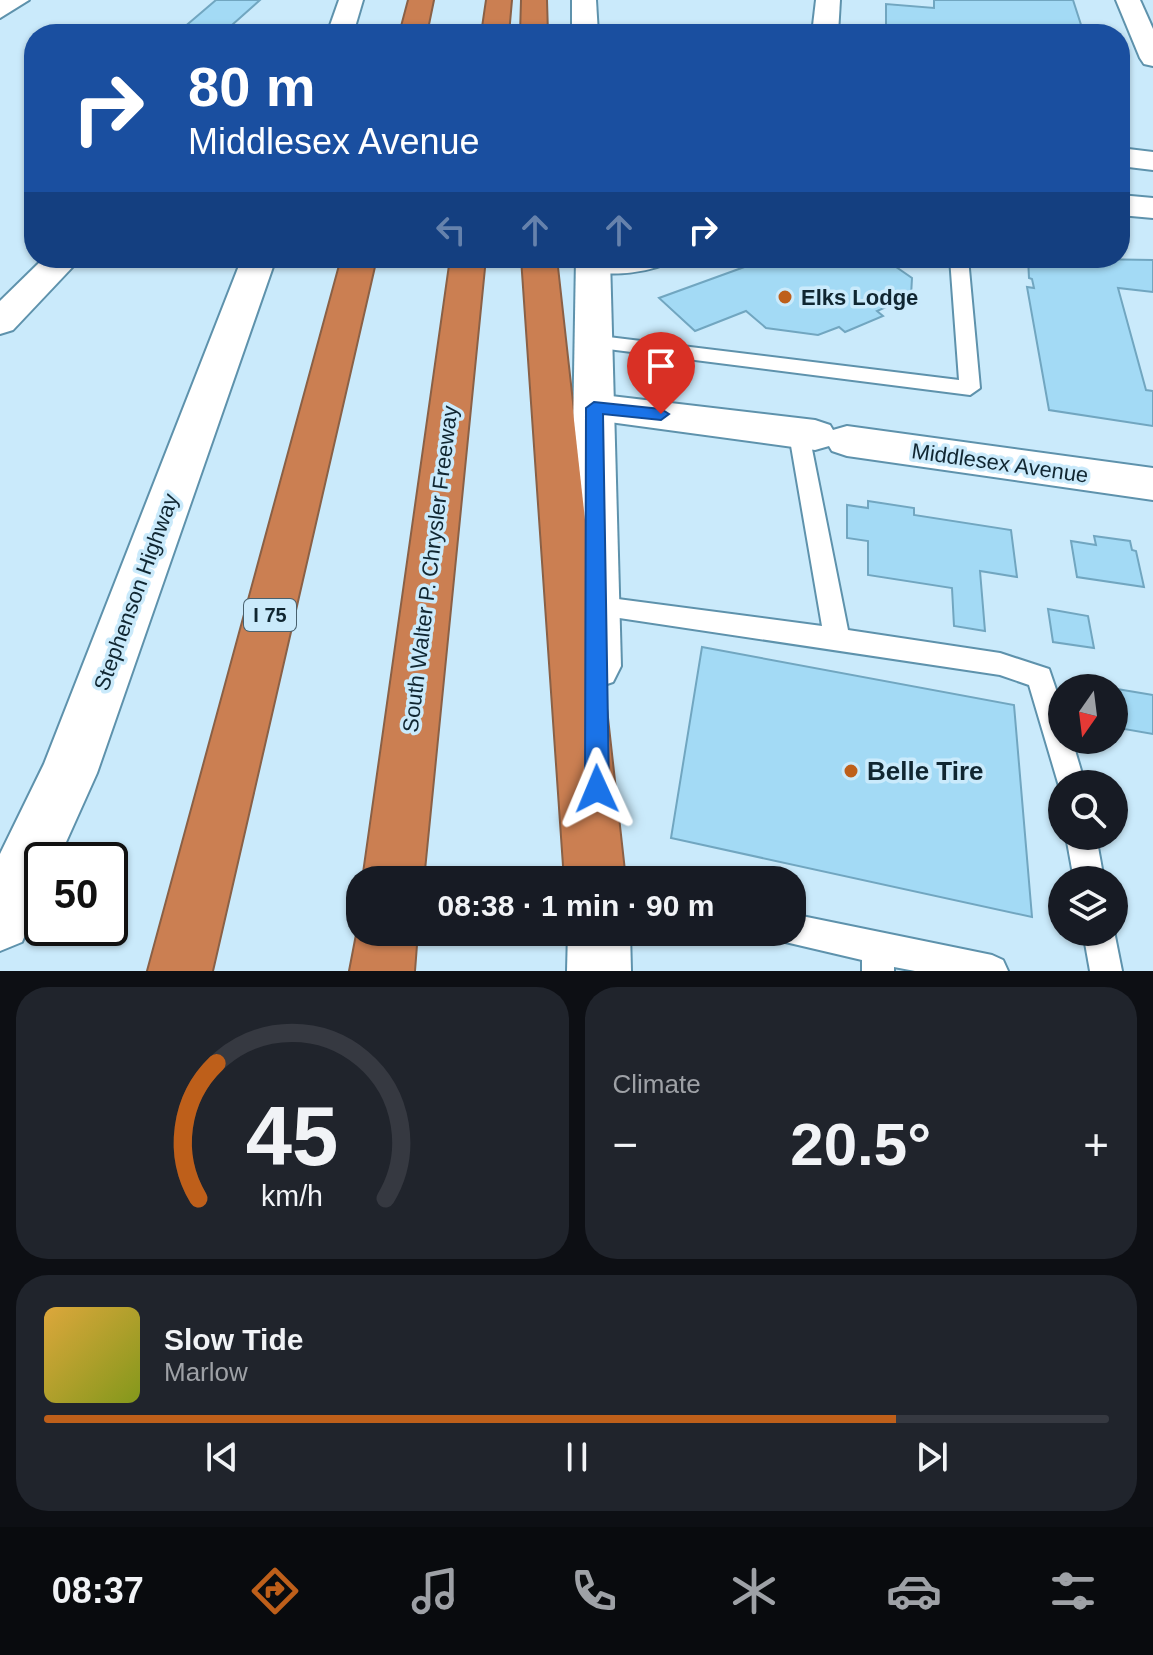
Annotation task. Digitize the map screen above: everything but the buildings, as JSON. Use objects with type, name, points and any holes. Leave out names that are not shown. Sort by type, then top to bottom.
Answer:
[{"type":"highway","points":[[415,24],[421,0]]},
{"type":"highway","points":[[496,24],[499,0]]},
{"type":"highway","points":[[534,0],[534,24]]},
{"type":"highway","name":"I 75","points":[[180,971],[356,268]]},
{"type":"highway","name":"South Walter P. Chrysler Freeway","points":[[395,866],[467,268]]},
{"type":"highway","points":[[540,268],[596,866]]},
{"type":"highway","points":[[382,971],[385,946]]},
{"type":"main road","points":[[0,11],[17,0]]},
{"type":"main road","points":[[343,24],[351,0]]},
{"type":"main road","points":[[584,0],[585,24]]},
{"type":"main road","points":[[826,24],[828,0]]},
{"type":"main road","points":[[1128,0],[1153,58]]},
{"type":"main road","points":[[1130,158],[1153,161]]},
{"type":"main road","points":[[1130,206],[1153,208]]},
{"type":"main road","points":[[0,322],[54,268]]},
{"type":"main road","name":"Stephenson Highway","points":[[0,920],[69,773],[255,268]]},
{"type":"main road","points":[[594,268],[597,866]]},
{"type":"main road","name":"Middlesex Avenue","points":[[594,408],[1153,484]]},
{"type":"main road","points":[[599,946],[599,971]]},
{"type":"lane","points":[[592,341],[970,388],[960,268]]},
{"type":"lane","points":[[820,437],[837,639]]},
{"type":"lane","points":[[595,606],[1000,664],[1040,677],[1067,770]]},
{"type":"lane","points":[[806,935],[878,958],[992,971]]},
{"type":"lane","points":[[1102,946],[1106,971]]},
{"type":"place","name":"Elks Lodge","points":[[785,297]]},
{"type":"place","name":"Belle Tire","points":[[851,771]]},
{"type":"route","points":[[597,789],[594,408],[661,414]]}]
